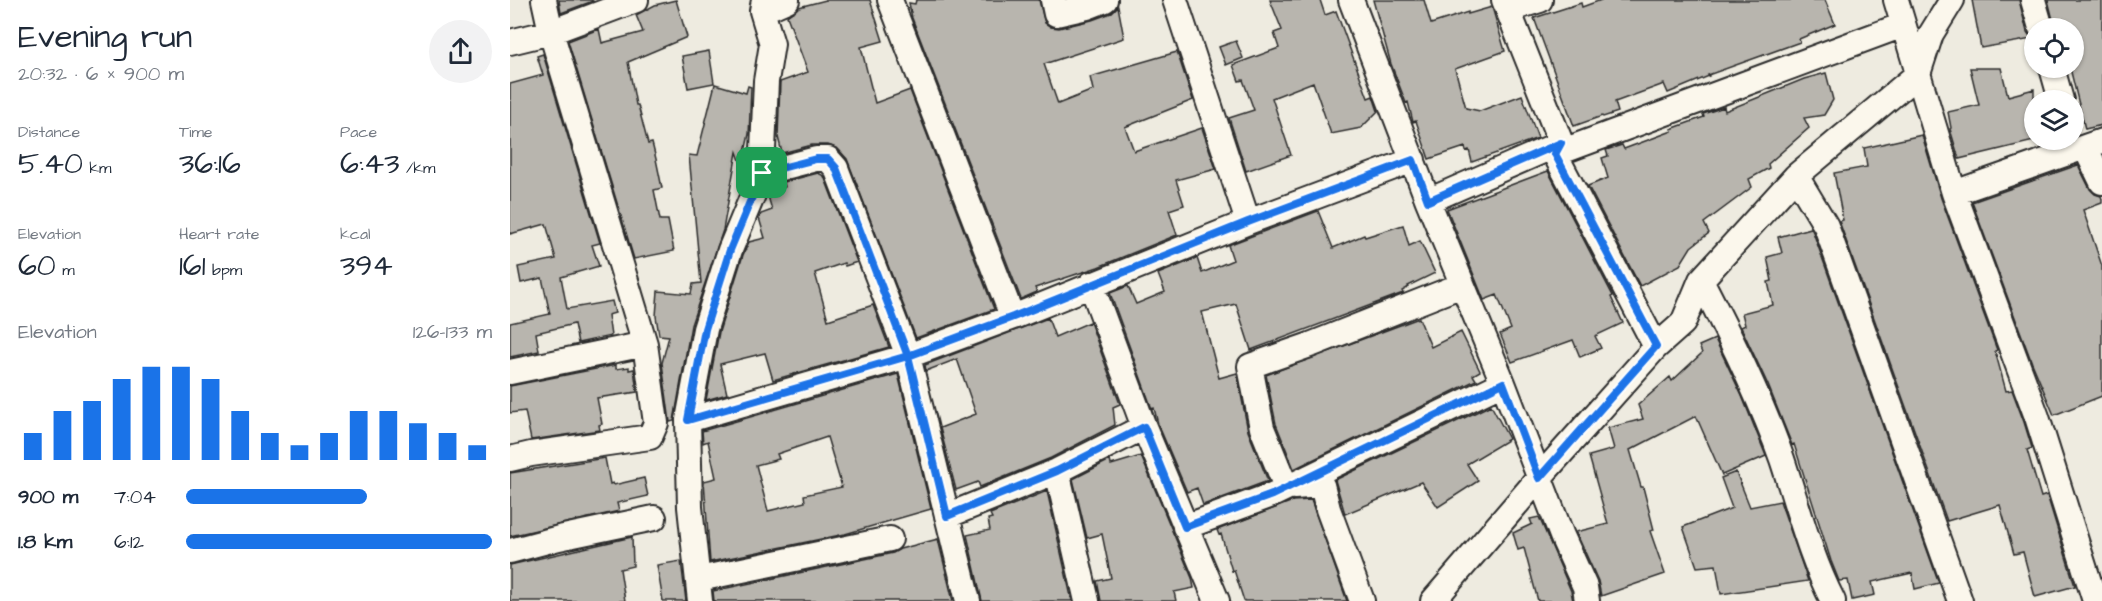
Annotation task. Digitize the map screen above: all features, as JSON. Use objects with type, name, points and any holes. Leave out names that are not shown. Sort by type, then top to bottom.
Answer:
[{"type":"street","points":[[510,459],[650,437],[656,423],[645,344],[551,32],[544,0]]},
{"type":"street","points":[[510,42],[551,32],[636,0]]},
{"type":"street","points":[[787,0],[763,6],[772,44],[766,81],[762,173],[730,250],[705,329],[688,420],[690,507],[699,590],[890,539]]},
{"type":"street","points":[[890,0],[1012,316]]},
{"type":"street","points":[[1053,0],[1056,14],[1105,0]]},
{"type":"street","points":[[1175,0],[1248,222]]},
{"type":"street","points":[[1351,0],[1428,201],[1503,383],[1539,478],[1585,586],[1587,601]]},
{"type":"street","points":[[1540,0],[1506,5],[1558,148],[1656,346]]},
{"type":"street","points":[[1896,0],[1954,193],[2037,417],[2095,601]]},
{"type":"street","points":[[1433,601],[1656,346],[1683,323],[1701,280],[1796,176],[1917,74],[1931,34],[1953,0]]},
{"type":"street","points":[[2033,0],[2038,18]]},
{"type":"street","points":[[1428,201],[1558,148],[1903,25]]},
{"type":"street","points":[[2084,147],[2102,182]]},
{"type":"street","points":[[1954,193],[2070,150]]},
{"type":"street","points":[[762,173],[816,159],[828,159],[836,168],[908,356],[968,601]]},
{"type":"street","points":[[688,420],[908,356],[1248,222],[1413,160]]},
{"type":"street","points":[[1796,176],[1826,226],[1960,601]]},
{"type":"street","points":[[1701,280],[1737,349],[1777,446],[1820,575],[1833,601]]},
{"type":"street","points":[[1091,284],[1144,427],[1217,601]]},
{"type":"street","points":[[1286,487],[1262,428],[1250,366],[1462,285]]},
{"type":"street","points":[[510,372],[645,344]]},
{"type":"street","points":[[1185,527],[1272,495],[1503,383]]},
{"type":"street","points":[[947,516],[1057,471],[1144,427]]},
{"type":"street","points":[[1057,471],[1087,601]]},
{"type":"street","points":[[1286,487],[1322,485],[1328,509],[1362,601]]},
{"type":"street","points":[[510,551],[559,538],[654,519]]},
{"type":"building","points":[[559,0],[592,0],[593,1],[561,13]]},
{"type":"building","points":[[676,0],[687,37],[628,62],[636,105],[638,105],[648,144],[652,143],[662,188],[654,190],[660,220],[668,220],[674,251],[634,259],[568,41],[599,29],[602,43],[643,32],[636,15],[655,5]]},
{"type":"building","points":[[826,0],[870,0],[883,41],[861,47],[875,103],[910,90],[994,309],[916,338],[847,159],[838,149],[828,145],[812,145],[782,153],[778,137],[780,82],[808,72],[787,16],[799,7]]},
{"type":"building","points":[[916,0],[1039,0],[1045,23],[1059,28],[1111,13],[1118,6],[1124,38],[1044,64],[1058,104],[1093,90],[1090,77],[1177,52],[1193,100],[1125,127],[1134,151],[1202,128],[1216,169],[1176,180],[1184,205],[1169,210],[1177,235],[1098,267],[1035,288],[1037,292],[1021,299],[912,18],[909,3],[915,4]]},
{"type":"building","points":[[1270,0],[1320,0],[1325,15],[1336,11],[1368,98],[1373,96],[1378,111],[1361,128],[1331,134],[1313,82],[1272,98],[1291,155],[1246,171],[1229,118],[1254,110],[1243,80],[1239,81],[1233,65],[1279,48],[1274,33],[1282,30]]},
{"type":"building","points":[[1373,0],[1424,0],[1431,24],[1492,7],[1505,51],[1455,69],[1466,108],[1480,111],[1522,95],[1538,138],[1472,162],[1469,150],[1466,151],[1465,147],[1429,159],[1416,121],[1413,122],[1408,102],[1406,103],[1391,64]]},
{"type":"building","points":[[1601,0],[1825,0],[1835,24],[1799,39],[1800,42],[1708,75],[1668,93],[1664,84],[1615,102],[1618,112],[1574,126],[1534,18],[1581,3],[1582,7]]},
{"type":"building","points":[[1972,0],[2019,0],[2024,20],[2024,40],[1981,48]]},
{"type":"building","points":[[2048,0],[2102,0],[2102,125],[2085,129],[2084,90],[2075,90],[2072,78],[2084,78],[2084,18],[2052,18]]},
{"type":"building","points":[[1236,41],[1243,58],[1226,65],[1219,47]]},
{"type":"building","points":[[709,51],[714,83],[688,88],[682,56]]},
{"type":"building","points":[[543,54],[600,243],[592,245],[599,266],[561,277],[567,309],[612,301],[615,313],[608,315],[611,336],[578,343],[574,324],[536,333],[539,351],[510,357],[510,323],[550,314],[542,278],[521,283],[518,267],[556,259],[546,224],[510,234],[510,84],[543,75],[537,56]]},
{"type":"building","points":[[1970,68],[2001,68],[2008,96],[2024,92],[2024,143],[1959,159],[1950,129],[1948,112],[1979,105]]},
{"type":"building","points":[[1826,73],[1833,100],[1824,115],[1804,118],[1809,128],[1768,164],[1769,168],[1749,179],[1752,187],[1704,223],[1709,233],[1691,247],[1680,265],[1640,286],[1588,186],[1608,178],[1602,158],[1608,156],[1606,150],[1622,145],[1624,149],[1704,117],[1703,114],[1724,107],[1725,111],[1804,79]]},
{"type":"building","points":[[715,84],[746,93],[748,86],[751,87],[749,136],[749,134],[742,166],[737,152],[723,230],[691,325],[674,421],[670,422],[662,363],[669,336],[659,335],[656,316],[658,291],[691,294],[693,284],[701,283],[689,155],[697,156]]},
{"type":"building","points":[[1922,135],[1941,198],[1997,350],[1995,351],[2006,391],[2012,390],[2024,422],[2032,448],[2027,450],[2041,497],[2047,495],[2075,586],[2035,597],[2023,552],[2014,554],[2000,505],[1947,521],[1839,221],[1843,220],[1834,173],[1867,167],[1864,148]]},
{"type":"building","points":[[2078,165],[2090,189],[2102,199],[2102,203],[2083,210],[2102,266],[2102,396],[2054,415],[2032,363],[1972,202]]},
{"type":"building","points":[[1548,171],[1613,296],[1611,297],[1623,323],[1595,336],[1601,348],[1580,357],[1573,340],[1512,362],[1500,334],[1511,329],[1497,295],[1484,300],[1447,209]]},
{"type":"building","points":[[818,173],[824,176],[857,262],[845,266],[844,263],[815,273],[828,320],[873,305],[889,347],[773,380],[765,353],[720,364],[727,394],[706,400],[719,332],[743,255],[749,242],[765,238],[759,218],[761,214],[772,210],[768,196],[770,190],[785,187],[784,182]]},
{"type":"building","points":[[1318,211],[1333,248],[1364,235],[1365,237],[1403,225],[1409,246],[1420,241],[1435,273],[1408,286],[1402,291],[1403,293],[1251,350],[1236,304],[1202,312],[1219,378],[1237,373],[1248,431],[1268,481],[1203,505],[1197,488],[1187,492],[1158,424],[1154,408],[1152,409],[1110,293],[1128,286],[1136,304],[1165,292],[1158,274],[1197,258],[1202,273],[1233,260],[1228,245]]},
{"type":"building","points":[[1811,228],[1939,583],[1915,589],[1912,573],[1872,582],[1875,595],[1852,600],[1848,580],[1839,581],[1831,561],[1794,444],[1792,445],[1741,327],[1745,325],[1742,313],[1773,305],[1768,282],[1772,281],[1767,257],[1782,253],[1778,237]]},
{"type":"building","points":[[1048,318],[1055,337],[1090,322],[1120,404],[1113,407],[1115,425],[1051,458],[980,487],[978,482],[956,490],[940,428],[976,414],[957,359],[926,371],[925,365]]},
{"type":"building","points":[[1419,318],[1431,347],[1461,332],[1480,371],[1473,375],[1476,380],[1294,469],[1276,424],[1266,375]]},
{"type":"building","points":[[1715,339],[1742,396],[1766,456],[1722,475],[1696,416],[1630,450],[1641,487],[1643,487],[1654,530],[1650,531],[1665,574],[1601,596],[1598,581],[1576,532],[1608,524],[1589,456],[1614,449],[1608,428],[1643,419],[1638,405],[1670,377],[1672,381],[1702,353],[1699,346]]},
{"type":"building","points":[[616,365],[616,369],[629,367],[629,370],[634,369],[637,392],[597,398],[602,424],[599,425],[600,430],[531,440],[525,411],[510,413],[510,386]]},
{"type":"building","points":[[898,374],[931,509],[845,534],[710,562],[704,481],[716,478],[708,441],[703,443],[702,431]],"holes":[[[827,437],[842,487],[804,495],[805,502],[768,511],[756,465],[779,459],[777,454]]]},
{"type":"building","points":[[1491,405],[1509,439],[1467,464],[1478,481],[1438,507],[1421,482],[1345,514],[1335,480]]},
{"type":"building","points":[[1141,456],[1192,578],[1194,588],[1174,592],[1176,601],[1101,601],[1097,581],[1111,578],[1102,534],[1087,538],[1073,479],[1110,460],[1111,465]]},
{"type":"building","points":[[605,458],[610,484],[644,478],[648,496],[617,503],[619,511],[510,536],[510,473]]},
{"type":"building","points":[[1736,472],[1750,507],[1780,501],[1808,581],[1721,594],[1716,565],[1697,567],[1683,527],[1732,508],[1721,478]]},
{"type":"building","points":[[1047,491],[1072,601],[982,601],[967,535],[990,530],[988,519],[992,518],[990,514]]},
{"type":"building","points":[[1311,500],[1347,601],[1244,601],[1221,534],[1219,535],[1217,530],[1293,501]]},
{"type":"building","points":[[1539,517],[1571,591],[1573,601],[1538,601],[1524,548],[1518,550],[1513,533],[1532,524],[1530,519]]},
{"type":"building","points":[[632,537],[633,566],[620,569],[625,601],[510,601],[510,565]]},
{"type":"building","points":[[938,539],[953,601],[714,601],[713,591],[893,553]]},
{"type":"building","points":[[681,561],[686,601],[663,601],[657,565]]},
{"type":"route","points":[[762,173],[730,250],[705,329],[688,420],[908,356],[1013,317],[1248,222],[1413,160],[1428,201],[1561,143],[1555,154],[1656,346],[1539,478],[1503,383],[1272,495],[1185,527],[1144,427],[1057,471],[947,516],[908,356],[836,168],[828,159],[816,159],[762,173]]}]
